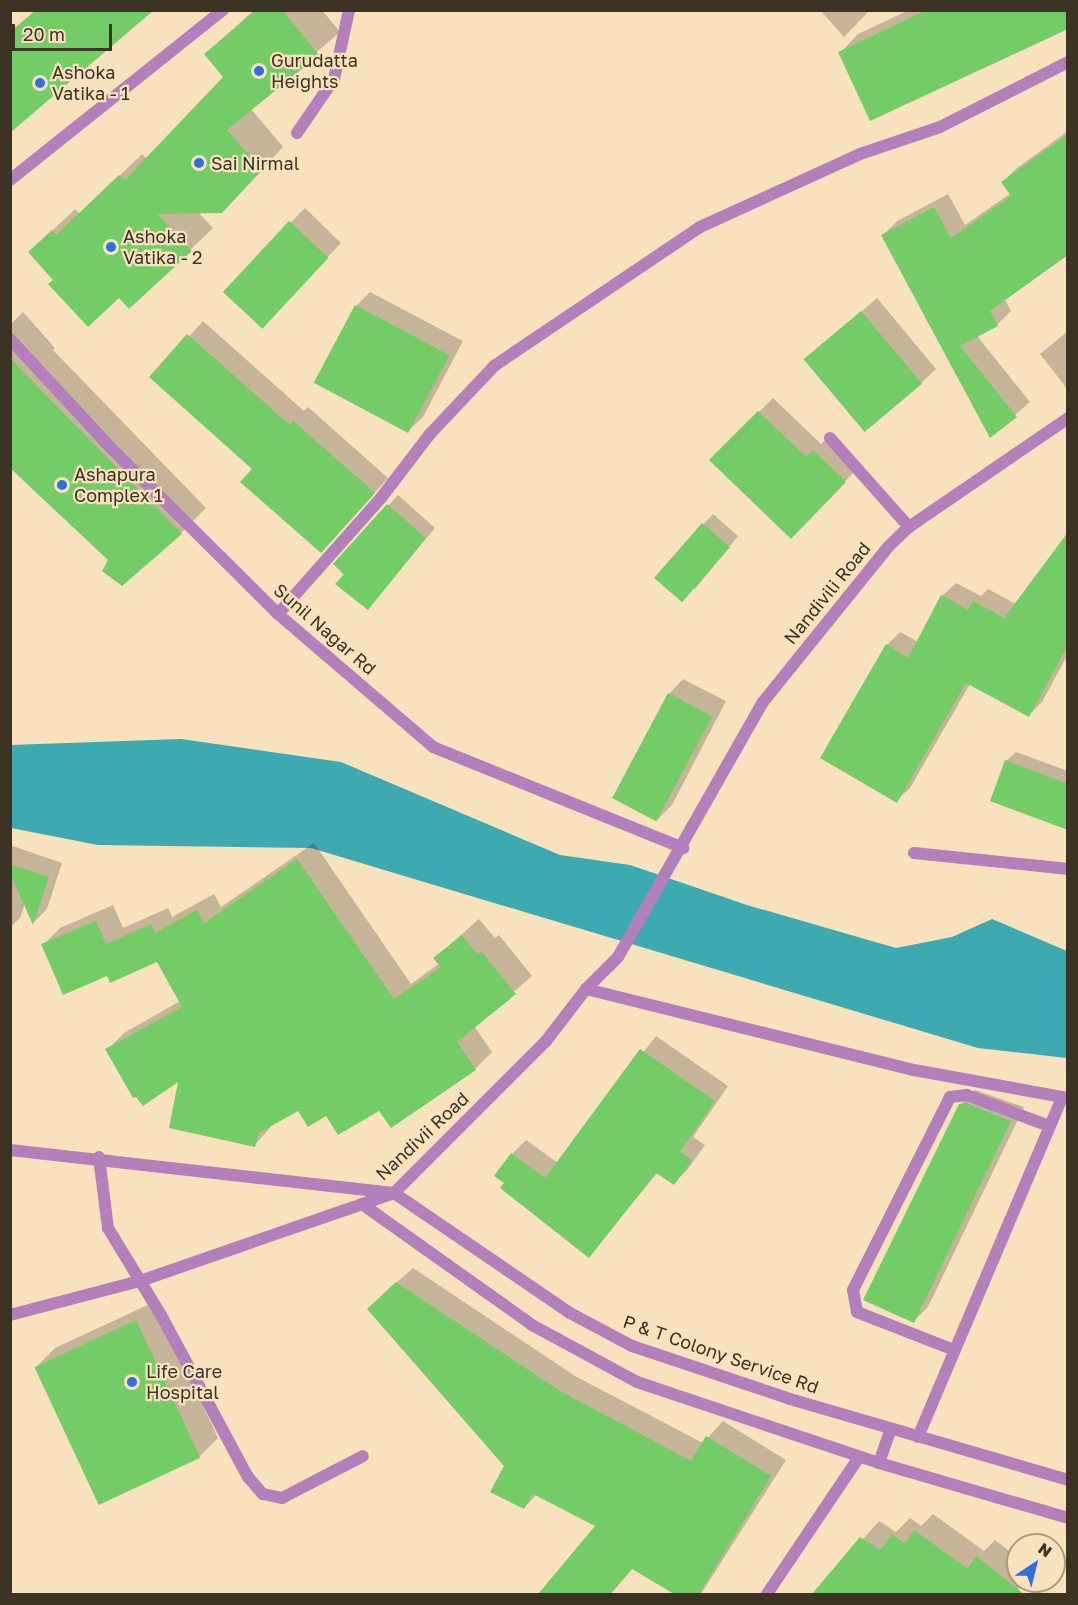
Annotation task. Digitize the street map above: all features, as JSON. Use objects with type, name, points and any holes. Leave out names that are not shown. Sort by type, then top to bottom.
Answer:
[{"type":"street","points":[[10,180],[223,10]]},
{"type":"street","points":[[297,134],[334,79],[349,10]]},
{"type":"street","points":[[278,614],[381,498],[430,434],[494,366],[700,227],[860,154],[940,127],[1068,62]]},
{"type":"street","name":"Sunil Nagar Rd","points":[[10,339],[109,446],[278,614],[433,747],[682,850]]},
{"type":"street","name":"Nandivili Road","points":[[682,850],[763,702],[824,622],[909,527],[1068,418]]},
{"type":"street","points":[[830,438],[909,527]]},
{"type":"street","name":"Nandivii Road","points":[[10,1315],[140,1281],[394,1193],[546,1041],[586,989],[618,957],[682,850]]},
{"type":"street","points":[[914,853],[1068,869]]},
{"type":"street","points":[[586,989],[914,1070],[1065,1098],[1049,1126],[918,1437]]},
{"type":"street","points":[[954,1350],[857,1312],[853,1290],[950,1097],[967,1095],[1049,1126]]},
{"type":"street","points":[[10,1150],[99,1157],[394,1193]]},
{"type":"street","points":[[99,1157],[108,1228],[140,1281],[248,1477],[263,1494],[282,1498],[363,1456]]},
{"type":"street","name":"P & T Colony Service Rd","points":[[394,1193],[570,1314],[632,1346],[891,1429],[1068,1480]]},
{"type":"street","points":[[362,1204],[532,1325],[598,1363],[637,1382],[859,1457],[1068,1518]]},
{"type":"street","points":[[879,1463],[891,1429]]},
{"type":"street","points":[[768,1594],[859,1457]]},
{"type":"water","points":[[181,739],[341,762],[560,855],[630,865],[747,905],[896,948],[952,937],[992,919],[1067,951],[1067,1058],[978,1048],[311,848],[98,845],[11,828],[10,745]]},
{"type":"building","name":"Ashoka Vatika - 1","points":[[36,10],[154,10],[10,133],[10,32]]},
{"type":"building","points":[[256,10],[282,10],[319,55],[227,130],[262,170],[222,213],[157,214],[192,251],[129,309],[119,298],[88,327],[48,284],[53,280],[28,252],[52,230],[56,235],[119,175],[125,180],[223,77],[204,54]]},
{"type":"building","points":[[927,10],[1068,10],[1068,29],[870,121],[838,52]]},
{"type":"building","points":[[1068,134],[1068,255],[990,311],[998,326],[960,346],[1017,417],[990,438],[881,235],[934,207],[951,238],[1011,196],[1001,182]]},
{"type":"building","points":[[289,221],[328,258],[262,329],[223,292]]},
{"type":"building","points":[[355,305],[449,355],[408,433],[314,383]]},
{"type":"building","points":[[861,311],[922,384],[865,432],[804,359]]},
{"type":"building","points":[[187,334],[290,425],[293,421],[375,493],[321,553],[240,482],[252,469],[149,377]]},
{"type":"building","name":"Ashapura Complex 1","points":[[10,358],[182,534],[122,586],[102,571],[108,560],[10,468]]},
{"type":"building","points":[[758,411],[806,457],[813,450],[846,482],[791,539],[709,460]]},
{"type":"building","points":[[387,504],[426,538],[368,610],[335,584],[344,574],[333,564]]},
{"type":"building","points":[[702,523],[730,547],[682,602],[654,578]]},
{"type":"building","points":[[1068,532],[1068,645],[1029,717],[966,683],[897,803],[820,758],[886,644],[908,658],[941,595],[968,610],[973,601],[1004,618]]},
{"type":"building","points":[[668,693],[712,716],[656,822],[612,798]]},
{"type":"building","points":[[1005,760],[1068,784],[1068,830],[990,801]]},
{"type":"building","points":[[297,859],[394,999],[441,967],[433,958],[462,935],[477,954],[481,951],[516,994],[457,1042],[476,1070],[391,1128],[379,1111],[338,1135],[326,1116],[308,1127],[298,1111],[259,1133],[255,1147],[169,1128],[178,1082],[143,1106],[136,1097],[133,1098],[105,1049],[182,1007],[157,962],[110,983],[107,976],[63,995],[41,944],[96,921],[106,944],[151,924],[155,933],[197,910],[204,923]]},
{"type":"building","points":[[10,864],[49,877],[33,925],[10,873]]},
{"type":"building","points":[[640,1049],[715,1101],[680,1152],[692,1160],[674,1185],[656,1173],[589,1258],[500,1188],[504,1183],[494,1176],[511,1153],[545,1178]]},
{"type":"building","points":[[966,1103],[1011,1121],[914,1323],[863,1300],[959,1104]]},
{"type":"building","points":[[396,1282],[560,1391],[691,1461],[706,1436],[771,1476],[699,1594],[674,1594],[632,1569],[610,1594],[538,1594],[595,1526],[533,1494],[524,1509],[490,1492],[504,1466],[367,1309]]},
{"type":"building","points":[[136,1320],[200,1458],[99,1505],[34,1367]]},
{"type":"building","points":[[914,1530],[968,1569],[976,1556],[1006,1580],[1006,1593],[1024,1594],[812,1594],[860,1537],[880,1550],[892,1534],[905,1544]]},
{"type":"place","name":"Gurudatta Heights","points":[[259,71]]},
{"type":"place","name":"Ashoka Vatika - 1","points":[[40,83]]},
{"type":"place","name":"Sai Nirmal","points":[[199,163]]},
{"type":"place","name":"Ashoka Vatika - 2","points":[[111,247]]},
{"type":"place","name":"Ashapura Complex 1","points":[[62,485]]},
{"type":"place","name":"Life Care Hospital","points":[[132,1382]]}]
